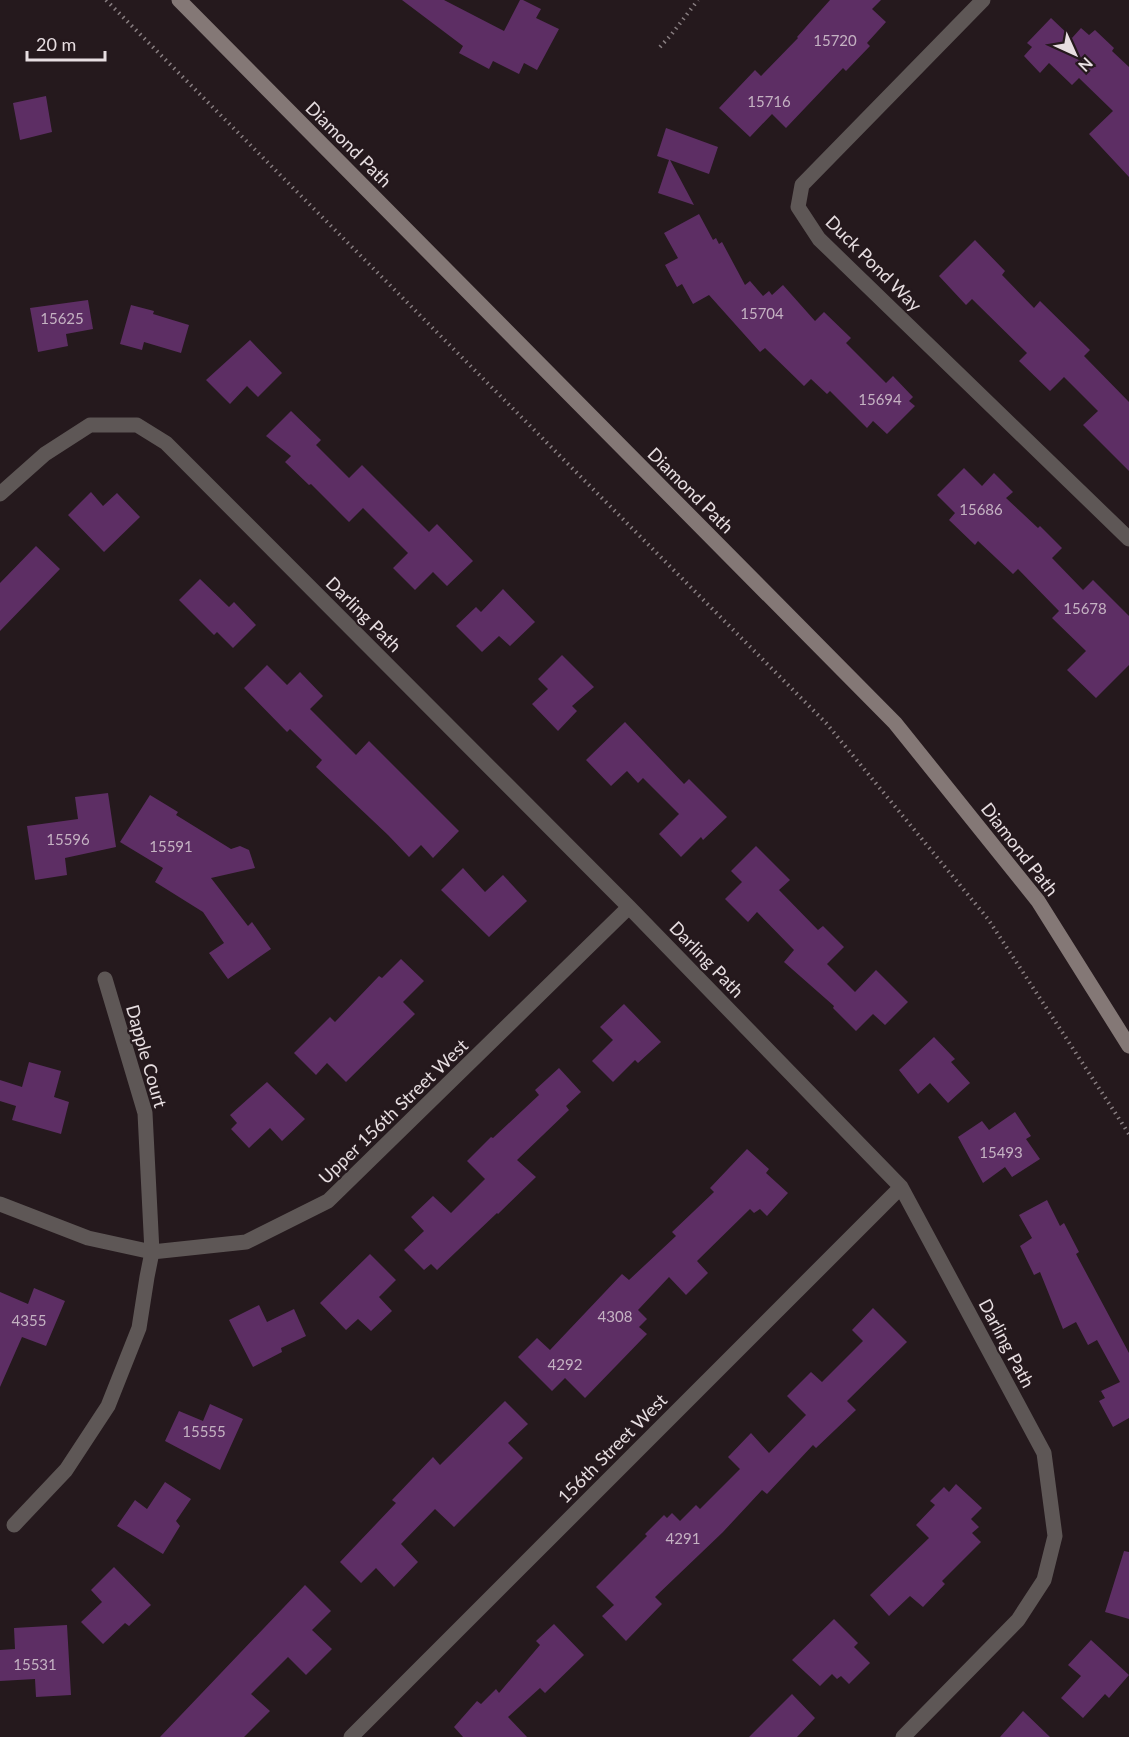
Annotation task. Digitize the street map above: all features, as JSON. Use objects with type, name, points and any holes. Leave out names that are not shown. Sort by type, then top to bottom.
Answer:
[{"type":"street","name":"Diamond Path","points":[[179,0],[895,723],[1038,901],[1129,1046]]},
{"type":"street","name":"Duck Pond Way","points":[[983,0],[802,185],[798,207],[819,239],[1129,539]]},
{"type":"street","name":"Darling Path","points":[[0,494],[45,454],[90,425],[137,424],[166,443],[629,907],[901,1187],[1044,1454],[1055,1536],[1044,1580],[1018,1620],[903,1737]]},
{"type":"street","name":"Upper 156th Street West","points":[[0,1204],[88,1238],[152,1252],[246,1242],[328,1201],[629,907]]},
{"type":"street","name":"Dapple Court","points":[[14,1525],[66,1470],[108,1406],[139,1328],[152,1252],[145,1113],[105,979]]},
{"type":"street","name":"156th Street West","points":[[351,1737],[901,1187]]},
{"type":"path","points":[[106,0],[826,723],[988,919],[1129,1134]]},
{"type":"path","points":[[660,46],[698,0]]},
{"type":"building","points":[[402,0],[444,0],[504,31],[520,0],[523,0],[541,9],[536,18],[559,29],[537,70],[524,63],[519,74],[493,61],[489,69],[459,53],[463,46]]},
{"type":"building","points":[[830,0],[881,0],[872,9],[886,22],[867,43],[870,46],[846,71],[843,68],[786,128],[772,114],[750,137],[719,108],[755,70],[761,76],[798,38]]},
{"type":"building","points":[[1051,18],[1072,38],[1081,28],[1089,35],[1095,30],[1114,48],[1112,51],[1129,67],[1129,177],[1089,134],[1113,111],[1079,78],[1072,85],[1049,63],[1040,73],[1024,56],[1032,47],[1027,43]]},
{"type":"building","points":[[46,96],[52,132],[20,140],[13,103]]},
{"type":"building","points":[[666,128],[718,147],[709,174],[670,160],[694,205],[658,193],[669,160],[657,156]]},
{"type":"building","points":[[699,214],[713,240],[716,238],[719,244],[722,242],[745,285],[750,281],[763,296],[769,291],[772,295],[783,285],[815,321],[824,312],[851,338],[846,343],[886,383],[893,376],[913,397],[909,401],[915,406],[887,434],[873,421],[867,428],[830,391],[827,394],[811,379],[804,386],[765,348],[760,352],[709,295],[693,304],[682,284],[677,287],[665,265],[678,258],[664,233]]},
{"type":"building","points":[[975,240],[1005,271],[1002,275],[1034,308],[1040,301],[1090,350],[1084,356],[1129,402],[1129,471],[1083,425],[1098,411],[1064,377],[1050,391],[1019,361],[1027,353],[972,299],[966,305],[939,276]]},
{"type":"building","points":[[88,300],[93,329],[66,334],[68,346],[38,352],[30,308]]},
{"type":"building","points":[[131,305],[154,311],[153,314],[189,325],[181,353],[144,342],[142,350],[120,344]]},
{"type":"building","points":[[250,340],[282,373],[258,397],[247,386],[230,404],[206,380]]},
{"type":"building","points":[[291,411],[321,440],[316,445],[349,478],[362,465],[429,532],[437,524],[473,561],[447,586],[433,572],[415,590],[393,568],[408,553],[363,508],[349,522],[285,462],[291,456],[266,436]]},
{"type":"building","points":[[964,468],[982,486],[994,473],[1013,492],[1006,498],[1062,548],[1052,558],[1083,590],[1093,580],[1129,616],[1129,665],[1096,698],[1067,670],[1086,651],[1052,618],[1059,611],[1018,569],[1013,574],[978,541],[975,545],[949,520],[955,513],[937,495]]},
{"type":"building","points":[[91,492],[103,506],[117,493],[140,517],[104,552],[68,515]]},
{"type":"building","points":[[36,546],[60,569],[0,631],[0,583]]},
{"type":"building","points":[[200,579],[229,607],[234,602],[256,625],[233,648],[217,632],[214,635],[179,600]]},
{"type":"building","points":[[503,589],[535,622],[510,646],[499,636],[482,652],[456,626],[476,607],[481,612]]},
{"type":"building","points":[[562,655],[594,687],[572,706],[577,711],[558,731],[532,704],[548,689],[538,679]]},
{"type":"building","points":[[267,665],[287,685],[300,672],[323,696],[310,709],[356,755],[369,741],[459,831],[433,858],[421,845],[409,857],[316,767],[322,760],[290,729],[287,732],[244,688]]},
{"type":"building","points":[[625,722],[684,784],[689,779],[727,817],[703,840],[701,837],[681,857],[659,834],[679,814],[643,778],[638,783],[627,771],[611,786],[586,760]]},
{"type":"building","points":[[108,793],[116,847],[65,858],[67,875],[35,880],[27,826],[78,819],[75,797]]},
{"type":"building","points":[[150,795],[178,812],[176,815],[231,849],[240,846],[249,850],[255,868],[211,878],[248,926],[252,922],[271,949],[228,979],[209,953],[224,943],[203,912],[155,882],[163,868],[120,842]]},
{"type":"building","points":[[756,846],[790,880],[779,890],[818,930],[823,926],[844,947],[827,964],[855,992],[876,970],[908,1002],[885,1025],[873,1014],[856,1031],[833,1008],[834,1006],[784,962],[794,950],[757,912],[748,922],[725,899],[742,882],[731,871]]},
{"type":"building","points":[[463,868],[485,892],[503,875],[527,901],[489,937],[441,890]]},
{"type":"building","points":[[401,959],[424,981],[403,1002],[415,1014],[346,1082],[327,1063],[316,1075],[294,1053],[330,1017],[335,1022],[379,976],[382,978]]},
{"type":"building","points":[[624,1004],[661,1042],[638,1063],[635,1060],[613,1082],[592,1061],[613,1040],[600,1027]]},
{"type":"building","points":[[934,1037],[955,1059],[951,1062],[970,1083],[948,1103],[930,1083],[918,1094],[899,1070]]},
{"type":"building","points":[[29,1062],[61,1071],[54,1097],[69,1102],[61,1134],[12,1120],[16,1106],[0,1101],[0,1080],[22,1087]]},
{"type":"building","points":[[559,1068],[581,1092],[566,1106],[569,1110],[517,1160],[536,1177],[437,1270],[431,1264],[424,1270],[404,1250],[424,1231],[411,1217],[433,1196],[451,1213],[485,1179],[467,1161],[539,1095],[535,1090]]},
{"type":"building","points":[[267,1082],[305,1119],[282,1141],[270,1128],[249,1148],[231,1129],[237,1123],[230,1115]]},
{"type":"building","points":[[1015,1112],[1031,1136],[1026,1139],[1040,1159],[1012,1177],[1005,1167],[983,1183],[958,1137],[982,1121],[989,1130]]},
{"type":"building","points":[[747,1149],[769,1169],[766,1173],[788,1193],[767,1216],[760,1209],[754,1213],[750,1209],[697,1261],[708,1273],[686,1295],[669,1277],[638,1310],[647,1319],[639,1327],[647,1334],[585,1398],[565,1378],[552,1391],[518,1357],[537,1338],[550,1350],[622,1274],[629,1280],[676,1236],[672,1232],[714,1192],[710,1188]]},
{"type":"building","points":[[1047,1200],[1060,1226],[1064,1223],[1079,1252],[1076,1254],[1129,1353],[1129,1418],[1113,1427],[1099,1401],[1105,1398],[1101,1391],[1120,1382],[1097,1340],[1088,1345],[1076,1322],[1063,1329],[1040,1272],[1034,1275],[1020,1246],[1032,1238],[1019,1215]]},
{"type":"building","points":[[370,1254],[396,1280],[379,1297],[392,1311],[371,1331],[358,1319],[346,1330],[320,1303]]},
{"type":"building","points":[[34,1288],[65,1301],[46,1346],[22,1337],[0,1387],[0,1292],[28,1304]]},
{"type":"building","points":[[259,1305],[267,1322],[294,1309],[306,1336],[281,1348],[282,1352],[253,1367],[229,1320]]},
{"type":"building","points":[[873,1308],[907,1342],[847,1401],[856,1410],[816,1448],[813,1445],[767,1494],[762,1490],[723,1532],[655,1597],[662,1604],[626,1641],[602,1616],[614,1605],[596,1587],[647,1536],[645,1534],[664,1515],[667,1518],[672,1513],[680,1521],[696,1505],[700,1509],[740,1469],[728,1457],[751,1433],[769,1453],[806,1415],[787,1396],[811,1372],[822,1382],[863,1341],[852,1330]]},
{"type":"building","points":[[505,1401],[528,1424],[508,1443],[523,1458],[454,1527],[435,1509],[401,1544],[418,1562],[394,1587],[376,1568],[361,1583],[340,1562],[396,1503],[392,1500],[433,1457],[440,1465]]},
{"type":"building","points":[[210,1404],[243,1419],[220,1470],[165,1441],[179,1411],[203,1421]]},
{"type":"building","points":[[165,1482],[191,1499],[176,1521],[180,1526],[163,1554],[117,1526],[135,1500],[147,1509]]},
{"type":"building","points":[[956,1484],[982,1508],[971,1519],[979,1527],[972,1533],[981,1542],[942,1581],[945,1584],[923,1607],[910,1596],[889,1616],[870,1595],[929,1538],[916,1525],[935,1505],[930,1501],[944,1487],[949,1492]]},
{"type":"building","points":[[1124,1551],[1129,1552],[1129,1619],[1105,1612]]},
{"type":"building","points":[[114,1567],[151,1605],[129,1626],[125,1623],[103,1644],[81,1622],[102,1602],[91,1590]]},
{"type":"building","points":[[305,1585],[331,1611],[312,1630],[332,1649],[306,1675],[288,1657],[251,1694],[270,1711],[244,1737],[160,1737]]},
{"type":"building","points":[[834,1619],[858,1643],[854,1647],[870,1663],[849,1684],[841,1676],[837,1679],[832,1674],[820,1686],[792,1660]]},
{"type":"building","points":[[554,1624],[584,1655],[545,1693],[540,1688],[508,1717],[527,1737],[463,1737],[454,1727],[477,1701],[481,1704],[496,1689],[499,1693],[540,1645],[536,1641]]},
{"type":"building","points":[[67,1625],[71,1695],[36,1697],[35,1679],[0,1681],[0,1650],[15,1649],[14,1628]]},
{"type":"building","points":[[1091,1640],[1129,1675],[1109,1698],[1105,1694],[1083,1718],[1061,1698],[1081,1676],[1068,1665]]},
{"type":"building","points":[[792,1694],[815,1718],[797,1737],[749,1737]]},
{"type":"building","points":[[1023,1711],[1050,1737],[1000,1737]]}]
